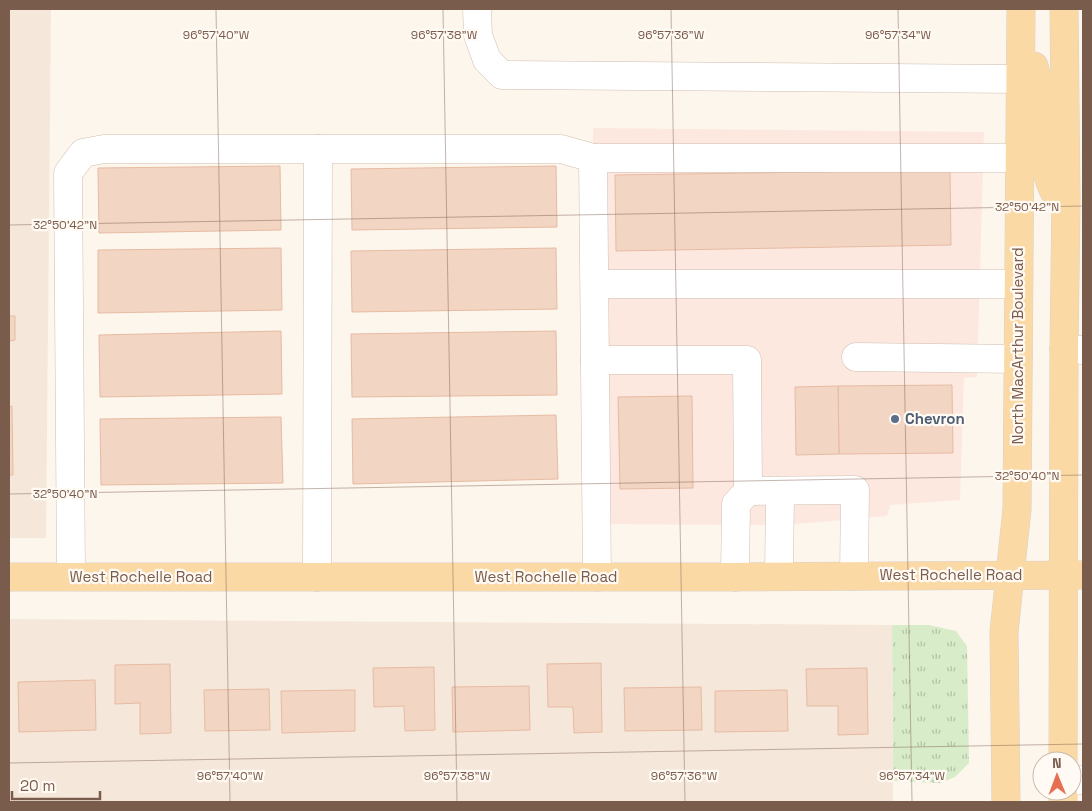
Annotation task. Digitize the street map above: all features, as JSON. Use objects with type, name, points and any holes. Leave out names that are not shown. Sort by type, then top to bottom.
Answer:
[{"type":"main road","points":[[1064,9],[1075,199],[1073,575],[1064,751]]},
{"type":"main road","name":"North MacArthur Boulevard","points":[[1006,802],[1004,632],[1017,509],[1021,11]]},
{"type":"main road","points":[[1021,11],[1037,78],[1045,159],[1051,186],[1056,195],[1075,199]]},
{"type":"main road","name":"West Rochelle Road","points":[[9,576],[1073,575]]},
{"type":"lane","points":[[477,9],[478,35],[487,60],[502,75],[1020,79]]},
{"type":"lane","points":[[72,576],[68,173],[83,153],[104,149],[562,149],[593,158],[1019,158]]},
{"type":"lane","points":[[316,577],[318,149]]},
{"type":"lane","points":[[593,158],[597,576]]},
{"type":"lane","points":[[595,284],[1018,284]]},
{"type":"lane","points":[[856,357],[1018,359]]},
{"type":"lane","points":[[595,360],[747,360],[748,491],[736,504],[736,576]]},
{"type":"lane","points":[[748,491],[855,490],[854,576]]},
{"type":"lane","points":[[779,576],[780,491]]},
{"type":"shaded area","points":[[9,9],[51,9],[46,538],[9,538]]},
{"type":"shaded area","points":[[593,128],[984,132],[977,377],[964,378],[960,500],[890,505],[887,516],[785,525],[591,524]]},
{"type":"shaded area","points":[[9,619],[892,625],[893,802],[9,802]]},
{"type":"green space","points":[[892,625],[929,625],[956,631],[967,646],[969,763],[955,777],[940,783],[893,781]]},
{"type":"building","points":[[280,166],[281,230],[99,233],[98,168]]},
{"type":"building","points":[[556,166],[557,227],[352,230],[351,169]]},
{"type":"building","points":[[950,170],[951,245],[616,251],[615,175]]},
{"type":"building","points":[[281,248],[282,310],[98,313],[98,250]]},
{"type":"building","points":[[556,248],[557,309],[352,312],[351,251]]},
{"type":"building","points":[[9,316],[15,316],[15,340],[9,341]]},
{"type":"building","points":[[281,331],[282,394],[100,397],[99,335]]},
{"type":"building","points":[[556,331],[557,395],[352,397],[351,334]]},
{"type":"building","name":"Chevron","points":[[952,385],[953,453],[839,454],[838,386]]},
{"type":"building","points":[[838,386],[839,454],[796,455],[795,387]]},
{"type":"building","points":[[692,396],[693,488],[620,489],[618,397]]},
{"type":"building","points":[[12,406],[13,475],[9,475],[9,407]]},
{"type":"building","points":[[556,415],[558,479],[353,484],[352,419]]},
{"type":"building","points":[[281,417],[283,483],[101,485],[100,419]]},
{"type":"building","points":[[601,663],[602,732],[574,733],[573,707],[548,707],[547,664]]},
{"type":"building","points":[[170,664],[171,733],[140,734],[140,703],[115,704],[115,665]]},
{"type":"building","points":[[434,667],[435,730],[405,731],[404,706],[374,707],[373,668]]},
{"type":"building","points":[[867,668],[868,734],[838,735],[838,706],[807,706],[806,669]]},
{"type":"building","points":[[95,680],[96,730],[19,732],[18,682]]},
{"type":"building","points":[[529,686],[530,730],[453,732],[452,687]]},
{"type":"building","points":[[701,687],[702,730],[625,731],[624,688]]},
{"type":"building","points":[[269,689],[270,730],[205,731],[204,690]]},
{"type":"building","points":[[355,690],[355,731],[282,733],[281,691]]},
{"type":"building","points":[[787,690],[788,731],[715,732],[715,691]]},
{"type":"place","name":"Chevron","points":[[895,419]]}]
